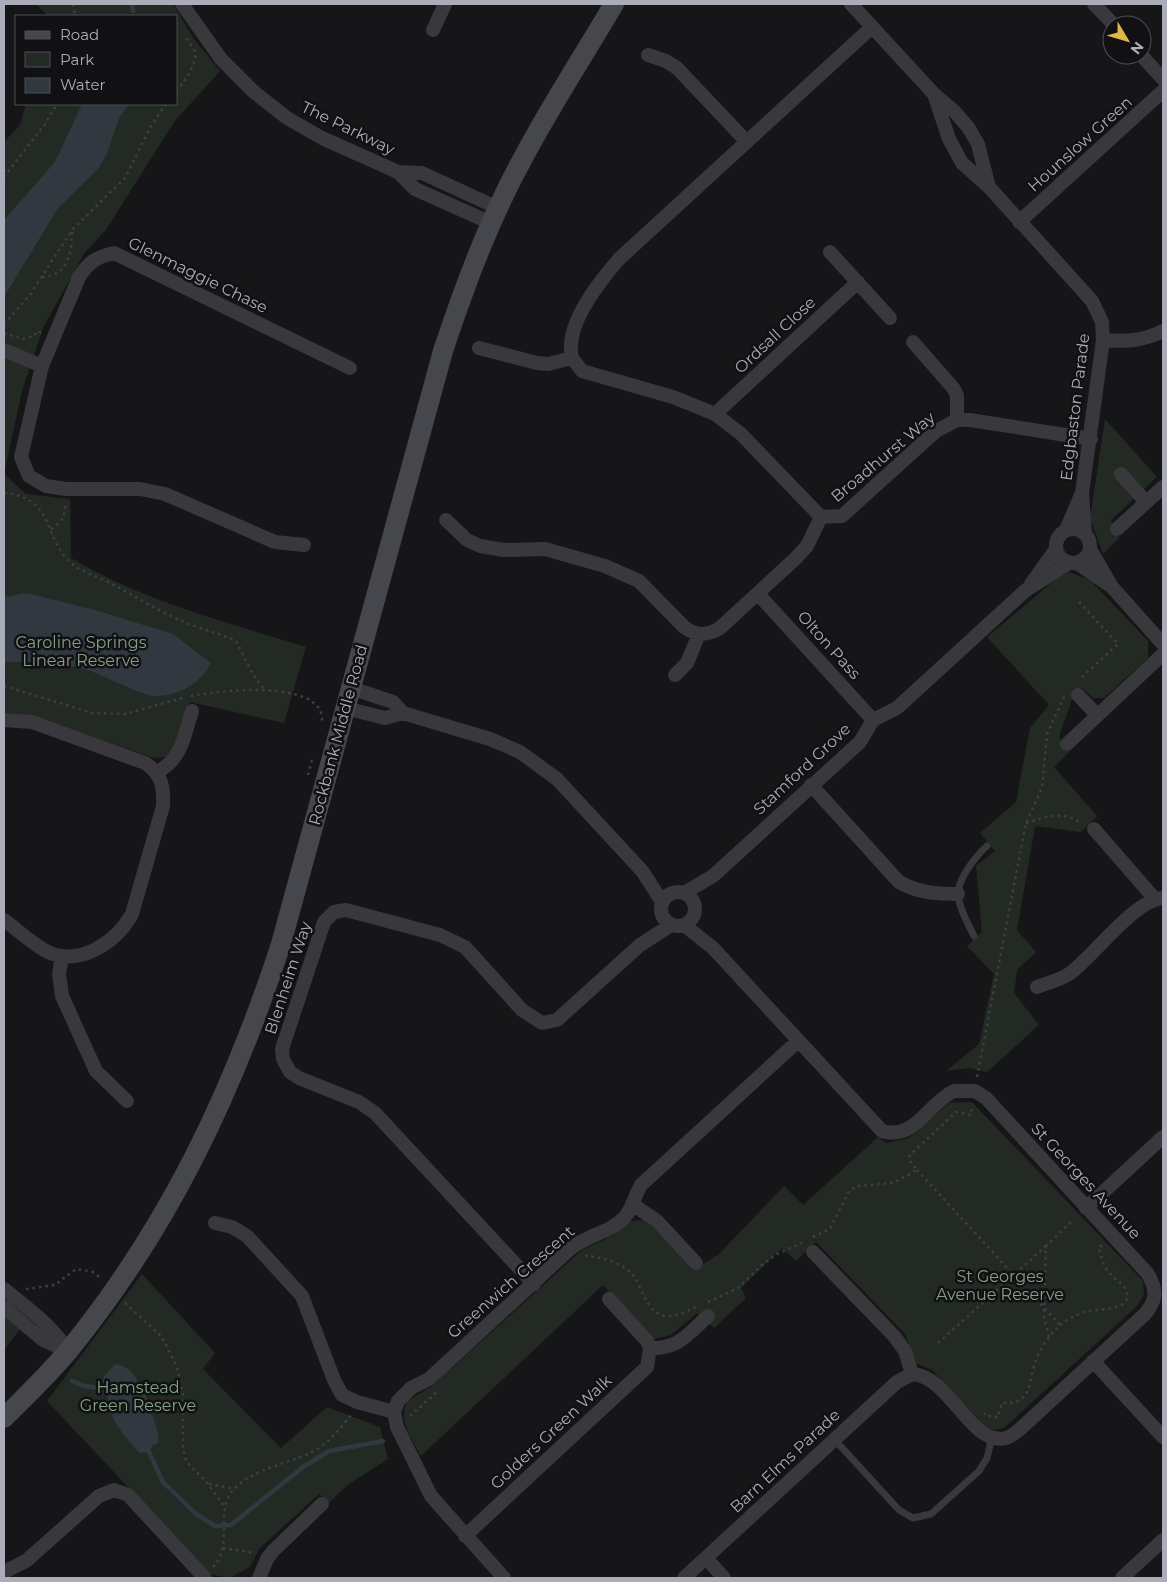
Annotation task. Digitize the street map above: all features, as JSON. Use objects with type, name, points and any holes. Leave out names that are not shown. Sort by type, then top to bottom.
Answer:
[{"type":"street","name":"The Parkway","points":[[182,4],[221,59],[254,92],[279,112],[322,138],[398,172],[415,189],[494,215]]},
{"type":"street","points":[[433,30],[445,4]]},
{"type":"street","name":"Rockbank Middle Road","points":[[4,1418],[68,1351],[114,1290],[156,1227],[192,1164],[223,1102],[258,1016],[281,944],[443,351],[462,295],[494,215],[523,157],[614,4]]},
{"type":"street","name":"Rockbank Middle Road","points":[[586,51],[622,4]]},
{"type":"street","name":"Edgbaston Parade","points":[[851,4],[934,94],[954,111],[968,127],[978,144],[989,187]]},
{"type":"street","points":[[1094,4],[1104,15]]},
{"type":"street","points":[[478,348],[537,363],[548,364],[572,358],[570,348],[572,337],[588,301],[603,278],[872,27]]},
{"type":"street","points":[[648,56],[666,61],[677,68],[747,142]]},
{"type":"street","points":[[1150,65],[1163,79]]},
{"type":"street","name":"Hounslow Green","points":[[1019,222],[1163,91]]},
{"type":"street","name":"Edgbaston Parade","points":[[934,94],[955,153],[962,163],[989,187],[1092,302],[1102,322],[1103,340],[1091,439],[1082,492],[1066,530]]},
{"type":"street","points":[[830,252],[890,318]]},
{"type":"street","name":"Glenmaggie Chase","points":[[304,545],[276,542],[164,494],[140,489],[66,489],[46,486],[29,476],[21,457],[42,366],[79,277],[87,264],[98,256],[114,254],[350,368]]},
{"type":"street","name":"Ordsall Close","points":[[715,414],[858,282]]},
{"type":"street","points":[[1103,340],[1125,342],[1152,336],[1163,331]]},
{"type":"street","points":[[913,342],[954,389],[957,396],[957,420]]},
{"type":"street","points":[[4,350],[42,366]]},
{"type":"street","name":"Broadhurst Way","points":[[572,358],[582,371],[673,397],[715,414],[741,434],[821,517],[842,516],[936,431],[957,420],[970,420],[1091,439]]},
{"type":"street","points":[[1121,474],[1146,502]]},
{"type":"street","points":[[1117,528],[1163,487]]},
{"type":"street","name":"Edgbaston Parade","points":[[1082,492],[1085,534]]},
{"type":"street","points":[[446,520],[468,540],[480,546],[504,550],[545,549],[605,566],[639,581],[692,633],[711,634],[758,594],[807,546],[821,517]]},
{"type":"street","points":[[1112,587],[1073,563],[1061,558],[1056,549],[1058,538],[1066,530],[1076,529],[1085,534],[1090,549],[1112,587],[1163,644]]},
{"type":"street","name":"Stamford Grove","points":[[678,909],[860,742],[873,720],[897,708],[1026,590],[1056,549]]},
{"type":"street","points":[[1073,563],[1086,558],[1090,549]]},
{"type":"street","name":"Stamford Grove","points":[[1026,590],[1073,563]]},
{"type":"street","name":"Olton Pass","points":[[758,594],[873,720]]},
{"type":"street","points":[[675,675],[687,663],[699,634]]},
{"type":"street","points":[[1067,744],[1163,654]]},
{"type":"street","points":[[351,688],[393,702],[403,713],[490,739],[520,752],[557,779],[882,1131],[890,1134],[902,1133],[911,1128],[954,1090],[975,1091]]},
{"type":"street","points":[[1074,690],[1097,715]]},
{"type":"street","points":[[346,708],[385,718],[403,713]]},
{"type":"street","points":[[157,772],[172,762],[180,752],[192,711]]},
{"type":"street","points":[[4,720],[32,722],[145,763],[157,772],[163,783],[163,806],[132,914],[124,929],[107,943],[87,953],[62,956],[37,946],[4,920]]},
{"type":"street","points":[[811,785],[899,882],[914,890],[928,894],[958,894]]},
{"type":"street","points":[[1037,987],[1068,974],[1138,910],[1159,898],[1094,829]]},
{"type":"street","name":"Blenheim Way","points":[[534,1284],[375,1113],[359,1102],[299,1078],[290,1072],[283,1059],[282,1049],[324,922],[341,910],[440,935],[465,947],[522,1010],[542,1023],[557,1020],[678,909]]},
{"type":"street","points":[[62,956],[59,974],[62,996],[96,1071],[127,1101]]},
{"type":"street","name":"Greenwich Crescent","points":[[394,1412],[402,1394],[429,1379],[583,1239],[612,1228],[623,1219],[641,1185],[798,1041]]},
{"type":"street","name":"St Georges Avenue","points":[[975,1091],[986,1098],[1148,1274],[1156,1294],[1153,1305],[1145,1314],[1019,1430],[1008,1438],[992,1437]]},
{"type":"street","points":[[1086,1208],[1163,1137]]},
{"type":"street","points":[[632,1204],[657,1221],[696,1263]]},
{"type":"street","points":[[216,1223],[232,1227],[247,1236],[302,1296],[334,1380],[342,1394],[354,1408],[394,1412],[397,1427],[431,1496],[504,1578]]},
{"type":"street","points":[[813,1252],[895,1337],[904,1351],[912,1374],[921,1374],[938,1384],[973,1424],[992,1437]]},
{"type":"street","points":[[4,1289],[48,1325],[59,1336],[68,1351]]},
{"type":"street","points":[[609,1299],[642,1335],[650,1348],[672,1346],[681,1342],[704,1308]]},
{"type":"street","points":[[4,1307],[43,1340],[68,1351]]},
{"type":"street","name":"Golders Green Walk","points":[[465,1536],[641,1374],[647,1367],[650,1348]]},
{"type":"street","points":[[1093,1361],[1163,1437]]},
{"type":"street","name":"Barn Elms Parade","points":[[684,1578],[897,1382],[912,1374]]},
{"type":"street","name":"Rockbank Middle Road","points":[[4,1407],[32,1389]]},
{"type":"street","points":[[4,1572],[26,1561],[99,1496],[114,1490],[128,1495],[204,1578]]},
{"type":"street","points":[[259,1578],[267,1559],[322,1504]]},
{"type":"street","points":[[1122,1578],[1163,1540]]},
{"type":"street","points":[[706,1558],[724,1578]]},
{"type":"lane","points":[[974,936],[964,916],[958,894],[974,858],[987,846]]},
{"type":"lane","points":[[834,1439],[899,1510],[913,1518],[922,1518],[931,1514],[979,1471],[987,1458],[992,1437]]},
{"type":"path","points":[[178,89],[190,74],[196,53],[182,31]]},
{"type":"path","points":[[4,177],[45,124],[56,105]]},
{"type":"path","points":[[4,324],[42,278],[72,230],[124,178],[165,105]]},
{"type":"path","points":[[42,278],[51,277],[64,269],[72,244],[72,230]]},
{"type":"path","points":[[4,333],[23,339],[34,336],[37,331],[44,333]]},
{"type":"path","points":[[4,493],[15,494],[29,500],[42,512],[60,549],[75,567],[112,583],[139,600],[183,621],[236,641],[253,674],[265,691]]},
{"type":"path","points":[[51,529],[60,523],[64,516],[66,496]]},
{"type":"path","points":[[1060,1325],[909,1160],[910,1155],[956,1112],[971,1115],[1026,823],[1042,788],[1047,734],[1051,721],[1074,690],[1118,644],[1079,602]]},
{"type":"path","points":[[1026,823],[1050,815],[1062,815],[1094,829]]},
{"type":"path","points":[[584,1256],[609,1262],[631,1272],[646,1301],[656,1312],[673,1316],[704,1308],[738,1288],[777,1254],[826,1232],[835,1222],[849,1191],[857,1186],[893,1183],[917,1170]]},
{"type":"path","points":[[938,1343],[1014,1276],[1073,1220]]},
{"type":"path","points":[[973,1424],[986,1413],[991,1417],[998,1417],[1002,1403],[1019,1400],[1026,1394],[1031,1387],[1036,1360],[1049,1337],[1060,1325],[1068,1319],[1090,1310],[1115,1308],[1122,1305],[1127,1292],[1107,1271],[1098,1248],[1111,1236]]},
{"type":"path","points":[[1046,1246],[1044,1308],[1045,1328],[1049,1337]]},
{"type":"path","points":[[59,1280],[76,1270],[84,1269],[105,1281],[162,1336],[177,1368],[183,1395],[183,1448],[186,1461],[208,1484],[224,1506]]},
{"type":"path","points":[[397,1427],[438,1391]]},
{"type":"path","points":[[204,1578],[217,1563],[224,1548],[224,1506],[234,1488],[250,1477],[319,1448],[338,1432],[354,1408],[360,1416]]},
{"type":"path","points":[[208,1484],[234,1488]]},
{"type":"path","points":[[224,1548],[248,1551],[267,1559]]},
{"type":"green space","points":[[36,4],[173,4],[194,39],[220,71],[174,122],[106,230],[85,252],[43,328],[22,391],[4,474],[4,142],[20,125],[26,105],[178,105],[178,15],[47,15]]},
{"type":"green space","points":[[1105,419],[1157,477],[1111,520],[1119,538],[1103,554],[1090,518]]},
{"type":"green space","name":"Caroline Springs Linear Reserve","points":[[4,474],[26,494],[70,499],[71,558],[127,587],[156,598],[215,619],[306,647],[284,723],[190,702],[174,752],[166,757],[154,758],[30,715],[4,713]]},
{"type":"green space","points":[[1069,572],[1090,580],[1148,641],[1148,658],[1104,698],[1093,698],[1082,688],[1072,699],[1059,737],[1071,750],[1054,767],[1097,816],[1081,832],[1035,826],[1017,930],[1036,952],[1017,970],[1014,993],[1039,1025],[987,1072],[969,1068],[946,1071],[979,1044],[994,974],[967,946],[982,932],[976,866],[995,851],[980,833],[1016,802],[1030,728],[1049,705],[987,637],[1055,580]]},
{"type":"green space","name":"St Georges Avenue Reserve","points":[[972,1102],[1143,1281],[1144,1295],[1136,1307],[1004,1428],[994,1430],[984,1425],[932,1370],[916,1363],[905,1334],[816,1242],[796,1261],[782,1248],[741,1288],[746,1298],[714,1328],[697,1313],[671,1335],[654,1339],[603,1285],[421,1456],[405,1421],[405,1407],[408,1400],[431,1387],[582,1250],[606,1239],[631,1221],[643,1220],[652,1226],[694,1270],[719,1254],[784,1186],[803,1205],[878,1137],[886,1143],[909,1138],[949,1103]]},
{"type":"green space","name":"Hamstead Green Reserve","points":[[142,1274],[215,1353],[203,1369],[281,1448],[327,1407],[380,1427],[388,1459],[346,1486],[329,1503],[319,1494],[259,1549],[250,1567],[229,1578],[210,1574],[47,1401]]},
{"type":"green space","points":[[4,1315],[20,1329],[4,1350]]},
{"type":"water","points":[[82,105],[128,105],[119,118],[106,156],[97,170],[58,208],[4,297],[4,220],[55,162]]},
{"type":"water","points":[[27,593],[95,610],[173,634],[211,663],[201,677],[188,687],[172,694],[155,696],[141,693],[77,667],[46,663],[4,662],[4,597]]},
{"type":"water","points":[[115,1364],[127,1368],[146,1393],[148,1406],[156,1424],[158,1436],[158,1443],[153,1445],[149,1452],[140,1453],[122,1433],[113,1417],[108,1401],[108,1393],[102,1388],[104,1376]]},
{"type":"waterway","points":[[132,4],[133,11]]},
{"type":"waterway","points":[[72,1381],[84,1386],[102,1388]]},
{"type":"waterway","points":[[149,1452],[163,1482],[196,1514],[215,1526],[231,1525],[303,1467],[329,1451],[383,1441]]}]
